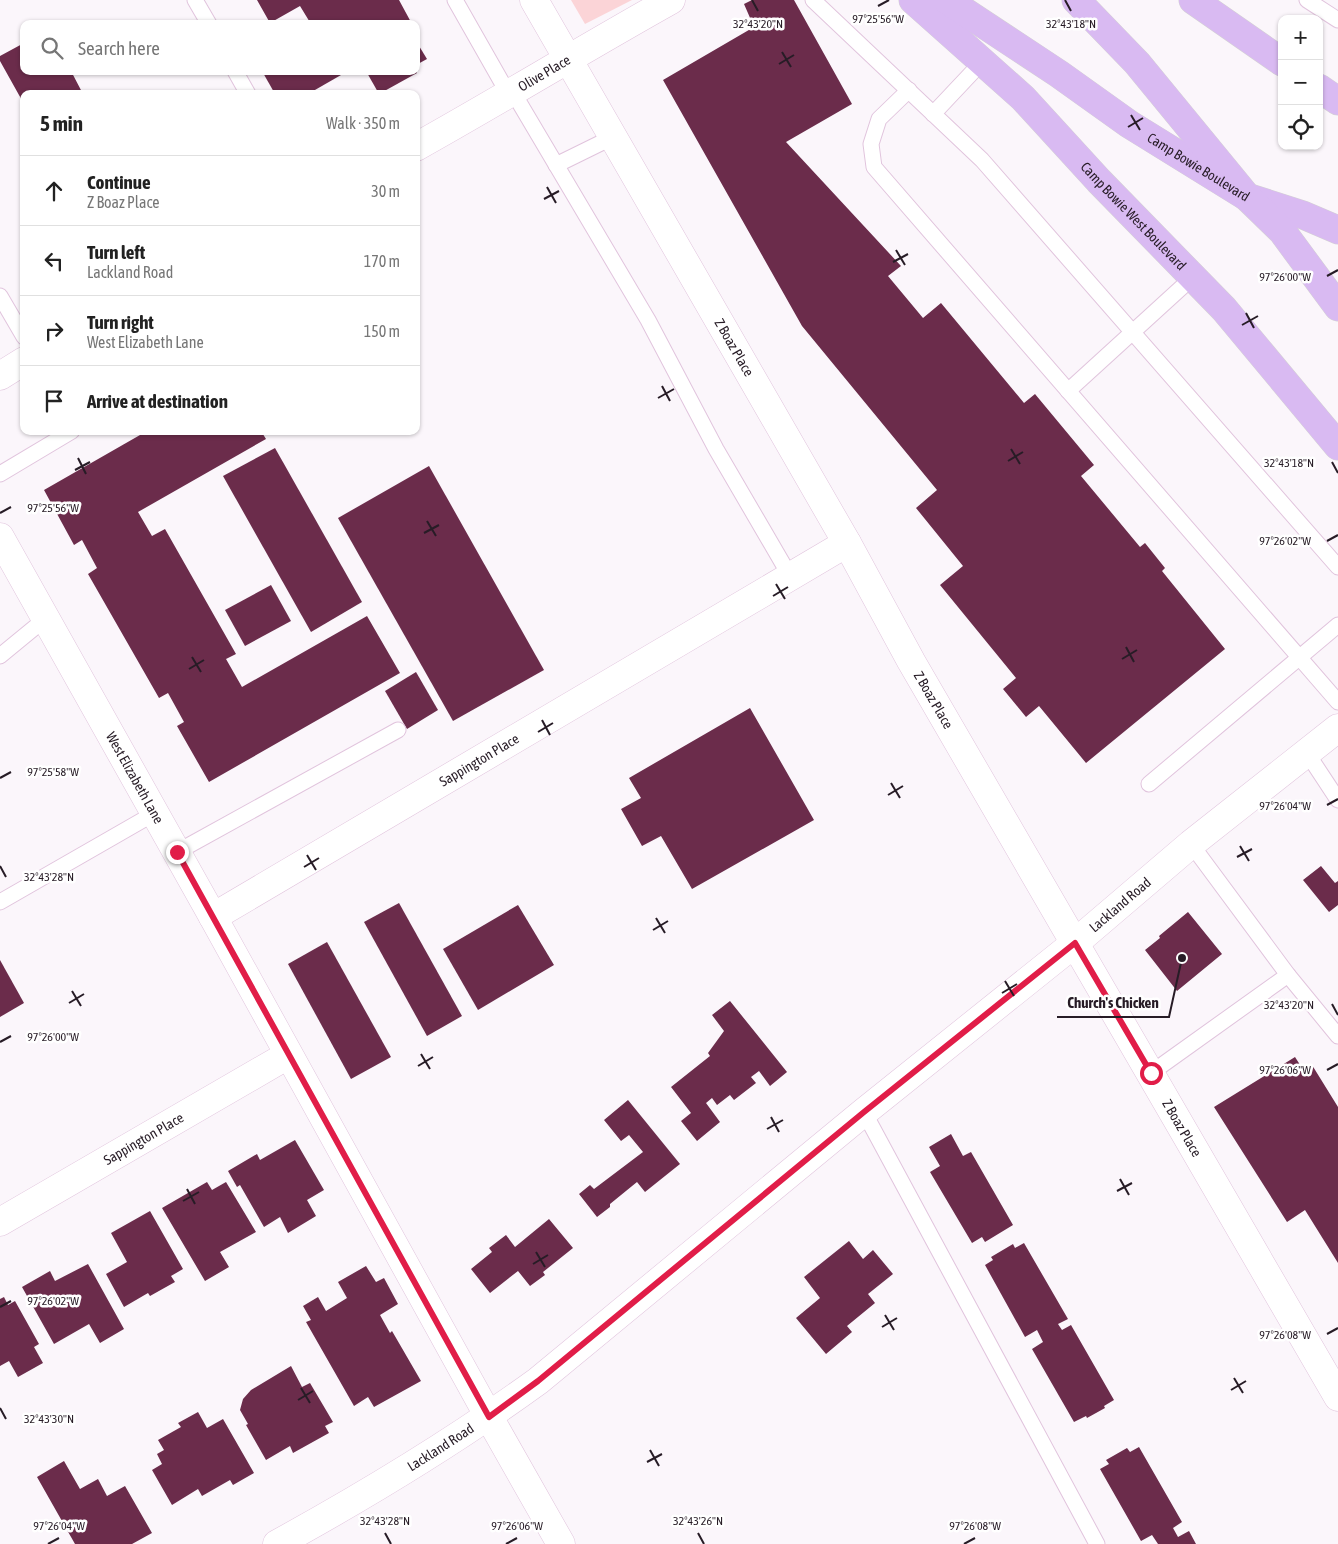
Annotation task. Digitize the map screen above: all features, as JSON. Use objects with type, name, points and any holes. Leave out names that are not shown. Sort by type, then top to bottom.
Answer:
[{"type":"main road","name":"Camp Bowie West Boulevard","points":[[913,0],[1023,98],[1099,181],[1224,309],[1338,446]]},
{"type":"main road","name":"Camp Bowie Boulevard","points":[[947,0],[1059,74],[1129,124],[1247,197],[1303,215],[1338,230]]},
{"type":"main road","points":[[1076,0],[1137,63],[1247,197],[1282,231],[1338,307]]},
{"type":"main road","points":[[1193,0],[1279,60]]},
{"type":"main road","points":[[1323,91],[1338,101]]},
{"type":"street","name":"Z Boaz Place","points":[[534,0],[847,542],[916,670],[1338,1398]]},
{"type":"street","name":"Olive Place","points":[[420,145],[671,0]]},
{"type":"street","points":[[0,376],[20,364]]},
{"type":"street","name":"West Elizabeth Lane","points":[[0,537],[214,917],[288,1055],[489,1417],[562,1544]]},
{"type":"street","name":"Sappington Place","points":[[214,917],[847,542]]},
{"type":"street","name":"Lackland Road","points":[[278,1544],[308,1537],[392,1479],[489,1417],[538,1381],[864,1112],[1075,943],[1191,844],[1338,728]]},
{"type":"street","name":"Sappington Place","points":[[0,1222],[288,1055]]},
{"type":"lane","points":[[195,0],[207,20]]},
{"type":"lane","points":[[455,0],[648,320],[716,449],[790,576]]},
{"type":"lane","points":[[813,0],[982,160],[1338,566]]},
{"type":"lane","points":[[1307,0],[1338,20]]},
{"type":"lane","points":[[933,114],[982,62]]},
{"type":"lane","points":[[238,75],[246,90]]},
{"type":"lane","points":[[909,90],[879,119],[871,144],[874,167],[1338,702]]},
{"type":"lane","points":[[556,166],[613,137]]},
{"type":"lane","points":[[1068,391],[1193,277]]},
{"type":"lane","points":[[0,296],[20,330]]},
{"type":"lane","points":[[0,474],[65,435]]},
{"type":"lane","points":[[0,656],[45,619]]},
{"type":"lane","points":[[1149,784],[1338,625]]},
{"type":"lane","points":[[177,852],[398,730]]},
{"type":"lane","points":[[1307,753],[1338,800]]},
{"type":"lane","points":[[0,902],[155,813]]},
{"type":"lane","points":[[1191,844],[1288,975],[1338,1036]]},
{"type":"lane","points":[[1151,1073],[1288,975]]},
{"type":"lane","points":[[864,1112],[1097,1544]]},
{"type":"shaded area","points":[[571,0],[632,0],[585,24]]},
{"type":"building","points":[[257,0],[399,0],[410,20],[309,20],[300,6],[275,20],[268,20]]},
{"type":"building","points":[[752,0],[794,0],[852,104],[786,142],[901,266],[888,276],[923,318],[941,303],[1024,403],[1035,394],[1094,465],[1081,476],[1140,547],[1145,543],[1165,568],[1162,571],[1225,649],[1086,763],[1039,706],[1026,717],[1003,689],[1016,678],[940,585],[963,566],[916,508],[937,490],[802,326],[663,80],[754,27],[744,4]]},
{"type":"building","points":[[20,45],[20,75],[73,75],[81,90],[20,90],[20,97],[0,61],[0,56]]},
{"type":"building","points":[[420,48],[427,59],[420,63]]},
{"type":"building","points":[[264,75],[341,75],[315,90],[273,90]]},
{"type":"building","points":[[368,75],[413,75],[386,90],[377,90]]},
{"type":"building","points":[[140,435],[264,435],[266,439],[138,512],[152,536],[165,529],[236,654],[226,659],[242,687],[367,616],[400,673],[209,782],[177,726],[184,722],[168,693],[159,698],[88,574],[97,568],[82,540],[74,545],[44,490]]},
{"type":"building","points":[[275,448],[362,602],[311,632],[223,476]]},
{"type":"building","points":[[429,466],[544,670],[453,721],[338,518]]},
{"type":"building","points":[[271,585],[291,621],[245,646],[225,610]]},
{"type":"building","points":[[416,672],[438,710],[407,729],[385,691]]},
{"type":"building","points":[[750,708],[814,820],[692,889],[661,836],[642,846],[621,809],[641,798],[629,778]]},
{"type":"building","points":[[1321,866],[1335,883],[1338,881],[1338,905],[1329,912],[1303,880]]},
{"type":"building","points":[[399,903],[462,1016],[427,1036],[364,922]]},
{"type":"building","points":[[518,905],[554,965],[478,1010],[443,949]]},
{"type":"building","points":[[1188,912],[1222,954],[1177,991],[1145,950]]},
{"type":"building","points":[[327,942],[391,1057],[351,1079],[288,964]]},
{"type":"building","points":[[0,960],[24,1003],[0,1017]]},
{"type":"building","points":[[730,1001],[787,1072],[770,1086],[759,1071],[751,1077],[756,1083],[734,1100],[730,1095],[717,1105],[712,1098],[706,1103],[720,1122],[697,1141],[681,1121],[691,1113],[671,1087],[710,1056],[708,1053],[724,1031],[712,1015]]},
{"type":"building","points":[[1295,1057],[1304,1071],[1312,1065],[1338,1107],[1338,1263],[1305,1210],[1287,1222],[1214,1107]]},
{"type":"building","points":[[628,1100],[680,1164],[645,1192],[637,1182],[597,1217],[579,1194],[590,1185],[594,1189],[643,1152],[629,1135],[621,1141],[604,1120]]},
{"type":"building","points":[[951,1134],[963,1156],[971,1152],[1013,1225],[985,1242],[982,1237],[972,1243],[930,1172],[940,1166],[929,1147]]},
{"type":"building","points":[[295,1140],[324,1190],[307,1200],[316,1216],[288,1233],[280,1217],[264,1227],[240,1185],[237,1187],[228,1171],[257,1154],[260,1160]]},
{"type":"building","points":[[207,1182],[212,1190],[226,1182],[256,1232],[220,1252],[229,1267],[205,1281],[162,1208]]},
{"type":"building","points":[[150,1211],[183,1269],[171,1276],[175,1282],[150,1296],[148,1293],[124,1307],[106,1274],[127,1262],[111,1233]]},
{"type":"building","points":[[549,1219],[573,1248],[543,1272],[545,1275],[530,1286],[518,1271],[490,1293],[471,1269],[492,1252],[489,1248],[506,1235],[515,1247]]},
{"type":"building","points":[[849,1241],[863,1259],[873,1250],[893,1274],[868,1294],[875,1303],[847,1326],[852,1332],[826,1354],[796,1318],[820,1298],[804,1277]]},
{"type":"building","points":[[1024,1243],[1068,1319],[1058,1324],[1062,1330],[1071,1325],[1114,1400],[1104,1406],[1105,1408],[1087,1418],[1086,1416],[1074,1422],[1032,1349],[1043,1342],[1037,1330],[1025,1337],[985,1265],[993,1260],[991,1257],[1013,1244],[1015,1248]]},
{"type":"building","points":[[88,1264],[124,1329],[100,1343],[89,1324],[54,1344],[22,1287],[50,1271],[55,1281]]},
{"type":"building","points":[[366,1266],[376,1282],[384,1278],[398,1304],[380,1315],[390,1333],[392,1331],[421,1381],[374,1407],[368,1397],[354,1406],[306,1322],[311,1320],[303,1306],[318,1297],[326,1311],[347,1298],[338,1282]]},
{"type":"building","points":[[4,1297],[8,1305],[15,1301],[39,1344],[34,1347],[43,1363],[18,1377],[9,1361],[0,1366],[0,1299]]},
{"type":"building","points":[[291,1366],[302,1387],[310,1383],[333,1422],[325,1426],[329,1433],[293,1453],[290,1446],[266,1460],[246,1425],[248,1424],[240,1410],[243,1399],[251,1390]]},
{"type":"building","points":[[198,1412],[207,1428],[223,1419],[254,1473],[233,1485],[230,1480],[202,1496],[198,1489],[172,1505],[152,1470],[162,1464],[157,1454],[164,1450],[158,1440],[181,1427],[178,1423]]},
{"type":"building","points":[[1139,1447],[1182,1522],[1173,1528],[1178,1537],[1189,1531],[1196,1544],[1158,1544],[1152,1535],[1141,1541],[1100,1469],[1109,1464],[1106,1460],[1127,1448],[1130,1452]]},
{"type":"building","points":[[64,1461],[80,1489],[98,1479],[107,1496],[125,1486],[152,1533],[132,1544],[75,1544],[37,1477]]},
{"type":"place","name":"Church's Chicken","points":[[1182,958]]},
{"type":"route","points":[[177,852],[489,1417],[538,1381],[864,1112],[1075,943],[1151,1073]]}]
